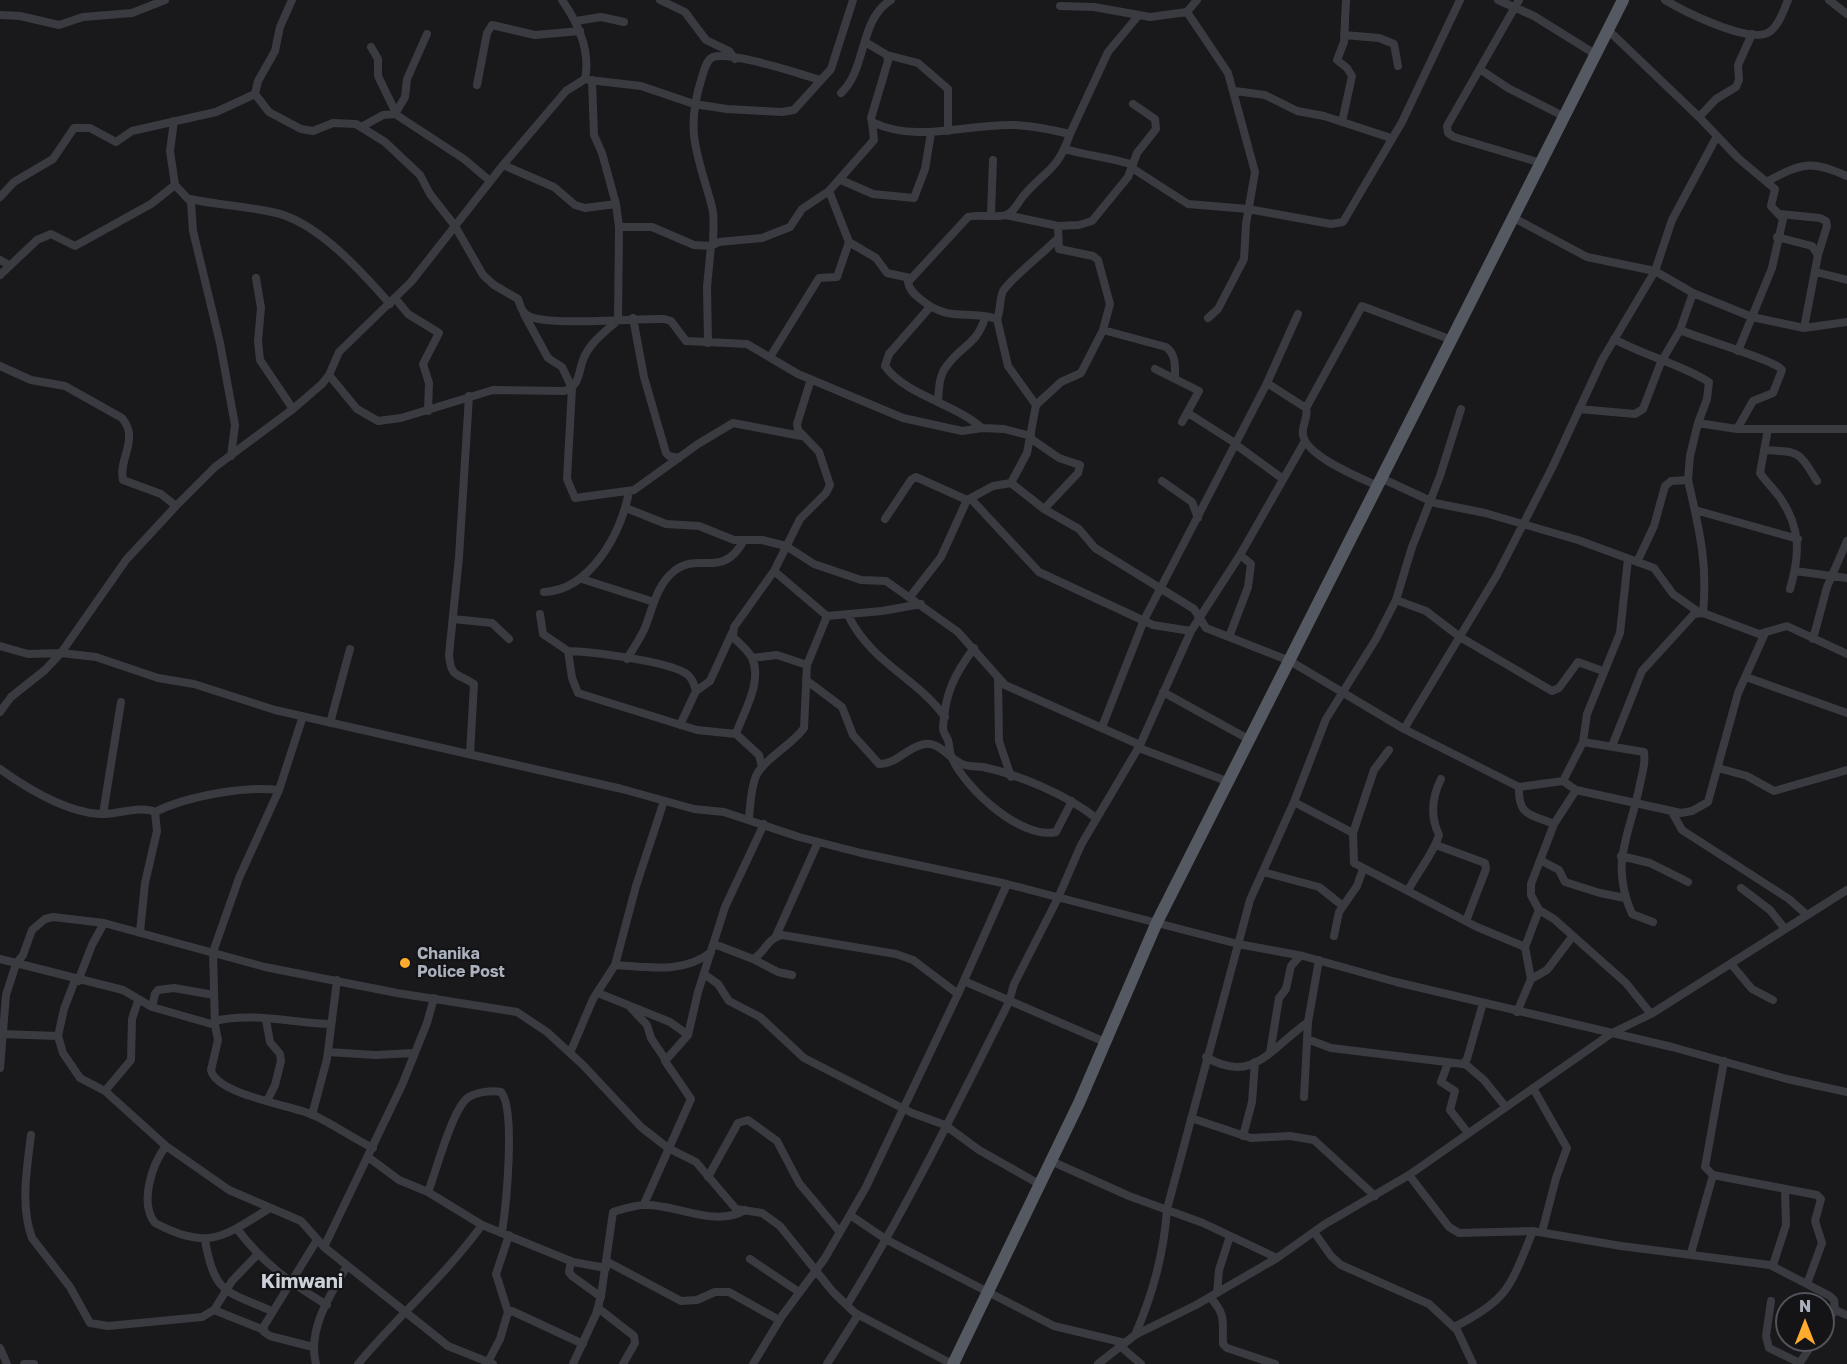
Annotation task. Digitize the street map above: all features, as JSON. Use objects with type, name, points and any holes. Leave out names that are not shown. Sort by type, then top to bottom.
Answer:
[{"type":"main road","points":[[952,1364],[1051,1161],[1157,922],[1623,0]]},
{"type":"street","points":[[0,15],[20,16],[59,25],[83,17],[132,13],[165,0]]},
{"type":"street","points":[[255,94],[258,81],[275,51],[280,27],[292,0]]},
{"type":"street","points":[[329,375],[357,409],[371,418],[386,421],[428,411],[493,390],[564,391],[572,388],[577,382],[587,351],[618,320],[619,227],[616,204],[603,153],[594,135],[589,80],[580,31],[562,0]]},
{"type":"street","points":[[660,0],[685,12],[706,40],[729,51],[735,59]]},
{"type":"street","points":[[0,711],[11,697],[45,670],[61,653],[126,560],[176,506],[231,456],[293,409],[329,375],[339,352],[393,301],[503,165],[567,91],[589,80],[641,86],[694,104],[727,110],[782,112],[794,110],[831,69],[839,51],[854,0]]},
{"type":"street","points":[[841,93],[850,85],[856,73],[875,19],[884,4],[891,0]]},
{"type":"street","points":[[1060,6],[1085,4],[1138,16],[1173,16],[1187,12],[1197,0]]},
{"type":"street","points":[[1342,122],[1352,76],[1347,68],[1337,60],[1344,35],[1346,0]]},
{"type":"street","points":[[1065,149],[1084,155],[1107,156],[1133,166],[1188,204],[1248,209],[1331,224],[1343,222],[1372,175],[1449,27],[1460,0]]},
{"type":"street","points":[[1498,0],[1517,3],[1595,54]]},
{"type":"street","points":[[1665,0],[1691,14],[1752,34],[1769,32],[1779,20],[1788,0]]},
{"type":"street","points":[[1829,0],[1847,14]]},
{"type":"street","points":[[1517,3],[1448,126],[1448,132],[1454,137],[1541,163]]},
{"type":"street","points":[[1187,12],[1228,73],[1235,91],[1255,172],[1254,187],[1248,209],[1244,259],[1218,309],[1208,318]]},
{"type":"street","points":[[1005,215],[1052,171],[1065,149],[1108,52],[1138,16]]},
{"type":"street","points":[[576,21],[601,17],[624,22]]},
{"type":"street","points":[[477,85],[487,33],[492,25],[535,35],[580,31]]},
{"type":"street","points":[[1608,30],[1700,117],[1738,158],[1775,189],[1771,206],[1783,219],[1777,237],[1772,268],[1738,351]]},
{"type":"street","points":[[395,114],[405,97],[407,79],[427,34]]},
{"type":"street","points":[[1700,117],[1716,99],[1736,87],[1739,80],[1738,65],[1752,34]]},
{"type":"street","points":[[1344,35],[1378,38],[1394,44],[1398,66]]},
{"type":"street","points":[[865,42],[886,55],[918,63],[948,89],[948,131]]},
{"type":"street","points":[[371,47],[378,59],[378,76],[395,114],[464,159],[490,181]]},
{"type":"street","points":[[619,227],[652,227],[694,245],[712,245],[762,238],[790,227],[802,209],[841,180],[874,140],[871,118],[888,61],[886,55]]},
{"type":"street","points":[[708,343],[707,287],[713,209],[703,181],[692,133],[694,104],[707,62],[715,57],[765,62],[820,80]]},
{"type":"street","points":[[1481,70],[1508,88],[1564,117]]},
{"type":"street","points":[[1235,91],[1265,95],[1297,111],[1342,122],[1391,138]]},
{"type":"street","points":[[0,197],[14,182],[53,159],[74,128],[90,128],[116,142],[132,131],[216,112],[255,94]]},
{"type":"street","points":[[255,94],[269,112],[301,129],[313,131],[342,122],[363,126],[412,165],[429,194],[455,226],[483,275],[494,285],[518,299],[523,313],[548,358],[562,366],[572,388],[567,478],[571,494],[584,498],[629,491],[651,479],[733,423],[801,436]]},
{"type":"street","points":[[997,319],[961,317],[930,307],[909,287],[910,278],[968,217],[1005,215],[1058,226],[1079,225],[1092,221],[1128,177],[1137,153],[1157,124],[1155,119],[1133,104]]},
{"type":"street","points":[[363,126],[383,115],[395,114]]},
{"type":"street","points":[[174,121],[170,151],[175,185],[190,199],[282,214],[324,239],[408,314],[439,333],[423,364],[429,383],[428,411]]},
{"type":"street","points":[[872,122],[882,127],[931,132],[1015,125],[1070,134]]},
{"type":"street","points":[[841,180],[873,194],[914,198],[925,169],[931,132]]},
{"type":"street","points":[[1404,729],[1460,637],[1523,524],[1614,339],[1655,271],[1672,220],[1717,136]]},
{"type":"street","points":[[991,214],[993,160]]},
{"type":"street","points":[[503,165],[554,187],[575,205],[585,208],[616,204]]},
{"type":"street","points":[[1768,181],[1798,165],[1824,166],[1847,176]]},
{"type":"street","points":[[0,275],[46,235],[56,236],[75,246],[151,204],[175,185]]},
{"type":"street","points":[[829,191],[849,242],[876,258],[887,273],[910,278]]},
{"type":"street","points":[[190,199],[193,231],[234,412],[235,425],[231,456]]},
{"type":"street","points":[[1780,214],[1826,221],[1827,226],[1818,255],[1804,328]]},
{"type":"street","points":[[1514,218],[1587,257],[1655,271],[1693,293],[1752,317],[1804,328],[1847,322]]},
{"type":"street","points":[[1011,483],[1027,453],[1036,405],[1061,382],[1081,373],[1103,330],[1110,304],[1098,260],[1093,256],[1062,250],[1058,246],[1058,226]]},
{"type":"street","points":[[1777,237],[1812,246],[1818,255]]},
{"type":"street","points":[[1036,405],[1008,366],[997,319],[1002,294],[1008,283],[1033,264],[1058,238]]},
{"type":"street","points":[[770,357],[819,278],[837,277],[849,242]]},
{"type":"street","points":[[0,260],[9,265]]},
{"type":"street","points":[[1816,272],[1847,280]]},
{"type":"street","points":[[256,278],[261,308],[258,340],[260,360],[293,409]]},
{"type":"street","points":[[1579,409],[1640,412],[1646,404],[1661,362],[1680,330],[1693,293]]},
{"type":"street","points":[[1306,408],[1362,306],[1452,340]]},
{"type":"street","points":[[930,307],[889,354],[884,363],[891,375],[969,416],[982,428]]},
{"type":"street","points":[[523,313],[540,319],[618,320],[633,318],[671,321],[686,341],[747,344],[811,379],[903,418],[962,431],[982,428],[1004,429],[1030,437],[1059,458],[1080,465],[1078,473],[1044,508]]},
{"type":"street","points":[[1101,727],[1144,620],[1267,383],[1298,314]]},
{"type":"street","points":[[633,318],[644,377],[666,453],[679,458]]},
{"type":"street","points":[[938,400],[945,368],[957,353],[976,339],[985,318]]},
{"type":"street","points":[[1103,330],[1166,347],[1171,351],[1174,360],[1175,378]]},
{"type":"street","points":[[1680,330],[1761,358],[1782,370],[1773,393],[1753,401],[1737,429]]},
{"type":"street","points":[[1614,339],[1661,362],[1698,375],[1709,382],[1707,399],[1690,456],[1688,480],[1705,552],[1706,581],[1701,613]]},
{"type":"street","points":[[0,366],[31,380],[64,386],[122,418],[128,425],[130,442],[122,472],[123,480],[161,494],[176,506]]},
{"type":"street","points":[[1155,369],[1199,391],[1182,422]]},
{"type":"street","points":[[680,726],[696,691],[710,681],[732,633],[774,571],[800,519],[826,493],[830,485],[819,452],[801,436],[797,424],[811,379]]},
{"type":"street","points":[[1267,383],[1306,408],[1308,414],[1302,434],[1305,441],[1322,457],[1429,501],[1578,540],[1657,570],[1673,594],[1701,613],[1765,633],[1787,626],[1847,654]]},
{"type":"street","points":[[469,396],[450,668],[455,675],[474,684],[470,754]]},
{"type":"street","points":[[1136,1335],[1164,1246],[1167,1209],[1250,900],[1294,802],[1326,719],[1344,694],[1396,600],[1461,410]]},
{"type":"street","points":[[1188,413],[1283,479]]},
{"type":"street","points":[[1698,423],[1737,429],[1847,429]]},
{"type":"street","points":[[1768,429],[1760,473],[1786,508],[1798,539],[1795,571],[1790,589]]},
{"type":"street","points":[[847,1305],[887,1240],[1009,1002],[1014,984],[1058,898],[1081,845],[1140,746],[1191,631],[1240,555],[1305,441]]},
{"type":"street","points":[[1766,450],[1796,452],[1801,456],[1817,482]]},
{"type":"street","points":[[885,519],[910,480],[916,477],[969,500],[1039,572],[1153,625],[1191,631]]},
{"type":"street","points":[[1637,562],[1654,526],[1665,486],[1671,481],[1688,480]]},
{"type":"street","points":[[1162,481],[1192,502],[1198,518]]},
{"type":"street","points":[[910,597],[941,557],[969,500],[993,486],[1011,483],[1044,508],[1079,529],[1095,548],[1194,609],[1206,628],[1290,661],[1404,729],[1519,787],[1563,781],[1576,790],[1637,801],[1672,812],[1692,811],[1708,802],[1738,693],[1765,633]]},
{"type":"street","points":[[544,592],[560,591],[582,579],[603,551],[626,508],[629,491]]},
{"type":"street","points":[[626,508],[666,524],[699,526],[726,538],[762,540],[786,546],[813,564],[861,580],[886,581],[921,603],[958,632],[998,678],[1014,691],[1229,782]]},
{"type":"street","points":[[1695,510],[1798,539]]},
{"type":"street","points":[[627,659],[643,631],[654,602],[672,572],[693,562],[712,565],[720,563],[738,552],[744,540]]},
{"type":"street","points":[[1813,639],[1827,587],[1847,541]]},
{"type":"street","points":[[1229,637],[1248,587],[1251,564],[1240,555]]},
{"type":"street","points":[[1563,781],[1583,742],[1587,714],[1620,633],[1628,559]]},
{"type":"street","points":[[774,571],[827,616],[848,615],[921,603]]},
{"type":"street","points":[[1795,571],[1847,578]]},
{"type":"street","points":[[582,579],[654,602]]},
{"type":"street","points":[[1396,600],[1426,611],[1460,637],[1552,691],[1559,688],[1578,662],[1603,671]]},
{"type":"street","points":[[1612,746],[1642,671],[1689,617],[1701,613]]},
{"type":"street","points":[[540,614],[543,634],[568,651],[658,664],[686,673],[692,679],[696,691]]},
{"type":"street","points":[[848,615],[870,650],[935,702],[945,717]]},
{"type":"street","points":[[749,819],[756,776],[762,767],[777,756],[804,728],[807,665],[827,616]]},
{"type":"street","points":[[453,620],[492,623],[509,639]]},
{"type":"street","points":[[732,633],[752,658],[754,674],[750,699],[736,734]]},
{"type":"street","points":[[0,646],[28,654],[61,653],[96,657],[158,678],[194,684],[330,723],[749,819],[818,842],[1007,884],[1238,944],[1319,960],[1517,1012],[1612,1033],[1787,1079],[1847,1092]]},
{"type":"street","points":[[974,648],[954,675],[949,687],[943,730],[952,758],[968,783],[1003,814],[1033,832],[1056,832],[1072,801]]},
{"type":"street","points":[[330,723],[350,649]]},
{"type":"street","points":[[568,651],[572,678],[578,693],[680,726],[736,734],[759,755],[762,767]]},
{"type":"street","points":[[752,658],[777,655],[807,665]]},
{"type":"street","points":[[1746,677],[1847,713]]},
{"type":"street","points":[[998,678],[999,741],[1011,777]]},
{"type":"street","points":[[806,680],[842,707],[853,735],[879,764],[925,744],[936,746],[963,765],[984,767],[1072,801],[1096,818]]},
{"type":"street","points":[[1163,692],[1250,740]]},
{"type":"street","points":[[103,814],[121,702]]},
{"type":"street","points":[[303,716],[279,790],[239,878],[213,952],[215,1023],[218,1040],[211,1070],[214,1078],[231,1089],[312,1115],[373,1149]]},
{"type":"street","points":[[1583,742],[1644,752],[1637,801],[1621,856],[1625,898],[1632,914],[1653,922]]},
{"type":"street","points":[[1389,750],[1374,770],[1353,833],[1354,863],[1466,921],[1525,947]]},
{"type":"street","points":[[0,764],[2,771],[24,785],[68,806],[103,814],[143,809],[155,812],[176,801],[241,789],[279,790]]},
{"type":"street","points":[[1718,768],[1747,776],[1773,791],[1847,770]]},
{"type":"street","points":[[1408,891],[1420,867],[1436,845],[1439,835],[1434,825],[1433,799],[1441,779]]},
{"type":"street","points":[[1519,787],[1518,804],[1522,810],[1554,824]]},
{"type":"street","points":[[1576,790],[1554,824],[1531,884],[1531,895],[1539,910],[1554,919],[1626,983],[1650,1014]]},
{"type":"street","points":[[570,1053],[583,1019],[615,965],[636,886],[664,801]]},
{"type":"street","points":[[1294,802],[1353,833]]},
{"type":"street","points":[[140,932],[143,896],[157,831],[155,812]]},
{"type":"street","points":[[1672,812],[1682,830],[1789,899],[1807,915]]},
{"type":"street","points":[[665,1059],[688,1035],[704,974],[727,903],[764,824]]},
{"type":"street","points":[[753,958],[776,936],[818,842]]},
{"type":"street","points":[[1436,845],[1485,863],[1486,869],[1466,921]]},
{"type":"street","points":[[1621,856],[1650,863],[1688,882]]},
{"type":"street","points":[[1540,860],[1559,870],[1565,882],[1625,898]]},
{"type":"street","points":[[1334,936],[1343,906],[1357,886],[1363,869]]},
{"type":"street","points":[[1263,872],[1319,887],[1343,906]]},
{"type":"street","points":[[753,1364],[779,1320],[817,1270],[850,1215],[958,994],[1007,884]]},
{"type":"street","points":[[1741,888],[1770,910],[1785,929]]},
{"type":"street","points":[[1098,1364],[1136,1335],[1277,1258],[1314,1232],[1409,1175],[1612,1033],[1650,1014],[1683,991],[1731,964],[1847,890]]},
{"type":"street","points":[[1517,1012],[1531,979],[1525,947],[1539,910]]},
{"type":"street","points":[[0,1068],[6,995],[16,964],[23,955],[32,930],[45,920],[65,918],[104,923],[265,967],[517,1012],[547,1032],[570,1053],[641,1127],[668,1148],[696,1162],[736,1209],[762,1213],[780,1226],[858,1315],[952,1364]]},
{"type":"street","points":[[104,923],[64,1009],[58,1036],[63,1053],[74,1072],[105,1091],[166,1146],[229,1190],[292,1216],[324,1247],[448,1346],[491,1362],[508,1312],[496,1274],[506,1234],[508,1166],[506,1104],[501,1092],[471,1096],[463,1103],[453,1122],[428,1192]]},
{"type":"street","points":[[776,936],[814,939],[903,956],[934,973],[958,994]]},
{"type":"street","points":[[1531,979],[1547,970],[1572,937]]},
{"type":"street","points":[[615,965],[660,968],[688,966],[702,960],[713,947]]},
{"type":"street","points":[[713,947],[753,958],[778,972],[792,975]]},
{"type":"street","points":[[1270,1053],[1279,998],[1286,989],[1291,966],[1300,956]]},
{"type":"street","points":[[0,960],[126,991],[138,1001],[152,1007],[215,1023],[231,1018],[266,1020],[285,1018],[331,1024]]},
{"type":"street","points":[[1304,1097],[1308,1022],[1319,960]]},
{"type":"street","points":[[1731,964],[1752,989],[1773,999]]},
{"type":"street","points":[[704,974],[718,984],[729,1001],[760,1017],[804,1058],[903,1108],[945,1125],[979,1150],[1039,1184]]},
{"type":"street","points":[[312,1115],[328,1052],[338,980]]},
{"type":"street","points":[[964,981],[1105,1042]]},
{"type":"street","points":[[152,1007],[155,994],[165,988],[214,995]]},
{"type":"street","points":[[598,993],[670,1022],[688,1035]]},
{"type":"street","points":[[324,1247],[373,1149],[414,1053],[434,998]]},
{"type":"street","points":[[105,1091],[132,1060],[132,1019],[138,1001]]},
{"type":"street","points":[[1464,1064],[1484,1003]]},
{"type":"street","points":[[628,1004],[648,1026],[651,1038],[665,1059],[666,1066],[691,1100],[644,1204]]},
{"type":"street","points":[[266,1020],[270,1042],[280,1054],[281,1061],[275,1085],[267,1101]]},
{"type":"street","points":[[1206,1057],[1228,1068],[1247,1068],[1270,1053],[1308,1022]]},
{"type":"street","points":[[2,1034],[58,1036]]},
{"type":"street","points":[[1307,1039],[1331,1048],[1464,1064],[1485,1080],[1505,1106]]},
{"type":"street","points":[[328,1052],[375,1055],[414,1053]]},
{"type":"street","points":[[1724,1061],[1704,1162],[1706,1170],[1713,1175],[1817,1195],[1822,1201],[1815,1221],[1822,1246],[1807,1284]]},
{"type":"street","points":[[1243,1136],[1252,1102],[1255,1062]]},
{"type":"street","points":[[1448,1063],[1441,1082],[1455,1091],[1450,1110],[1467,1133]]},
{"type":"street","points":[[1533,1088],[1567,1149],[1556,1178],[1542,1232]]},
{"type":"street","points":[[1191,1118],[1257,1139],[1290,1136],[1314,1140],[1375,1196]]},
{"type":"street","points":[[708,1177],[738,1123],[748,1120],[777,1141],[799,1183],[839,1232]]},
{"type":"street","points":[[32,1135],[25,1205],[29,1230],[32,1238],[70,1287],[90,1323],[108,1326],[190,1320],[214,1310],[241,1270],[257,1255]]},
{"type":"street","points":[[166,1146],[153,1170],[148,1200],[151,1217],[161,1226],[205,1240],[237,1229],[270,1208]]},
{"type":"street","points":[[368,1157],[399,1180],[428,1192],[482,1224],[571,1261],[606,1265],[681,1301],[697,1300],[715,1292],[729,1292],[779,1320]]},
{"type":"street","points":[[1051,1161],[1086,1179],[1167,1209],[1277,1258]]},
{"type":"street","points":[[1409,1175],[1453,1231],[1465,1234],[1533,1231],[1621,1246],[1773,1265],[1820,1292]]},
{"type":"street","points":[[1691,1253],[1713,1175]]},
{"type":"street","points":[[1773,1265],[1786,1225],[1785,1189]]},
{"type":"street","points":[[573,1364],[601,1297],[610,1214],[644,1204],[711,1216],[733,1216],[746,1210]]},
{"type":"street","points":[[850,1215],[887,1240],[1054,1326],[1123,1345],[1141,1364]]},
{"type":"street","points":[[358,1364],[386,1330],[406,1313],[458,1258],[482,1224]]},
{"type":"street","points":[[237,1229],[257,1255],[289,1282],[327,1305]]},
{"type":"street","points":[[1454,1327],[1483,1312],[1500,1299],[1508,1288],[1533,1231]]},
{"type":"street","points":[[1314,1232],[1341,1265],[1429,1304],[1454,1327],[1473,1364]]},
{"type":"street","points":[[1230,1236],[1213,1295],[1221,1309],[1225,1325],[1223,1344],[1227,1348],[1275,1364]]},
{"type":"street","points":[[205,1240],[212,1275],[227,1291],[272,1311]]},
{"type":"street","points":[[264,1330],[289,1282],[317,1240]]},
{"type":"street","points":[[750,1259],[799,1292]]},
{"type":"street","points":[[571,1261],[569,1272],[572,1276],[601,1297]]},
{"type":"street","points":[[316,1364],[313,1347],[327,1305],[347,1266]]},
{"type":"street","points":[[1771,1300],[1766,1336],[1769,1348],[1799,1363]]},
{"type":"street","points":[[598,1308],[634,1336],[635,1343],[623,1364]]},
{"type":"street","points":[[214,1310],[264,1330],[270,1336],[313,1347]]},
{"type":"street","points":[[1835,1310],[1847,1315]]},
{"type":"street","points":[[508,1312],[516,1312],[583,1344]]},
{"type":"street","points":[[827,1364],[858,1315]]},
{"type":"street","points":[[1,1351],[7,1364]]},
{"type":"street","points":[[24,1364],[34,1364]]},
{"type":"place","name":"Chanika Police Post","points":[[405,963]]},
{"type":"district","name":"Kimwani","points":[[302,1282]]}]
